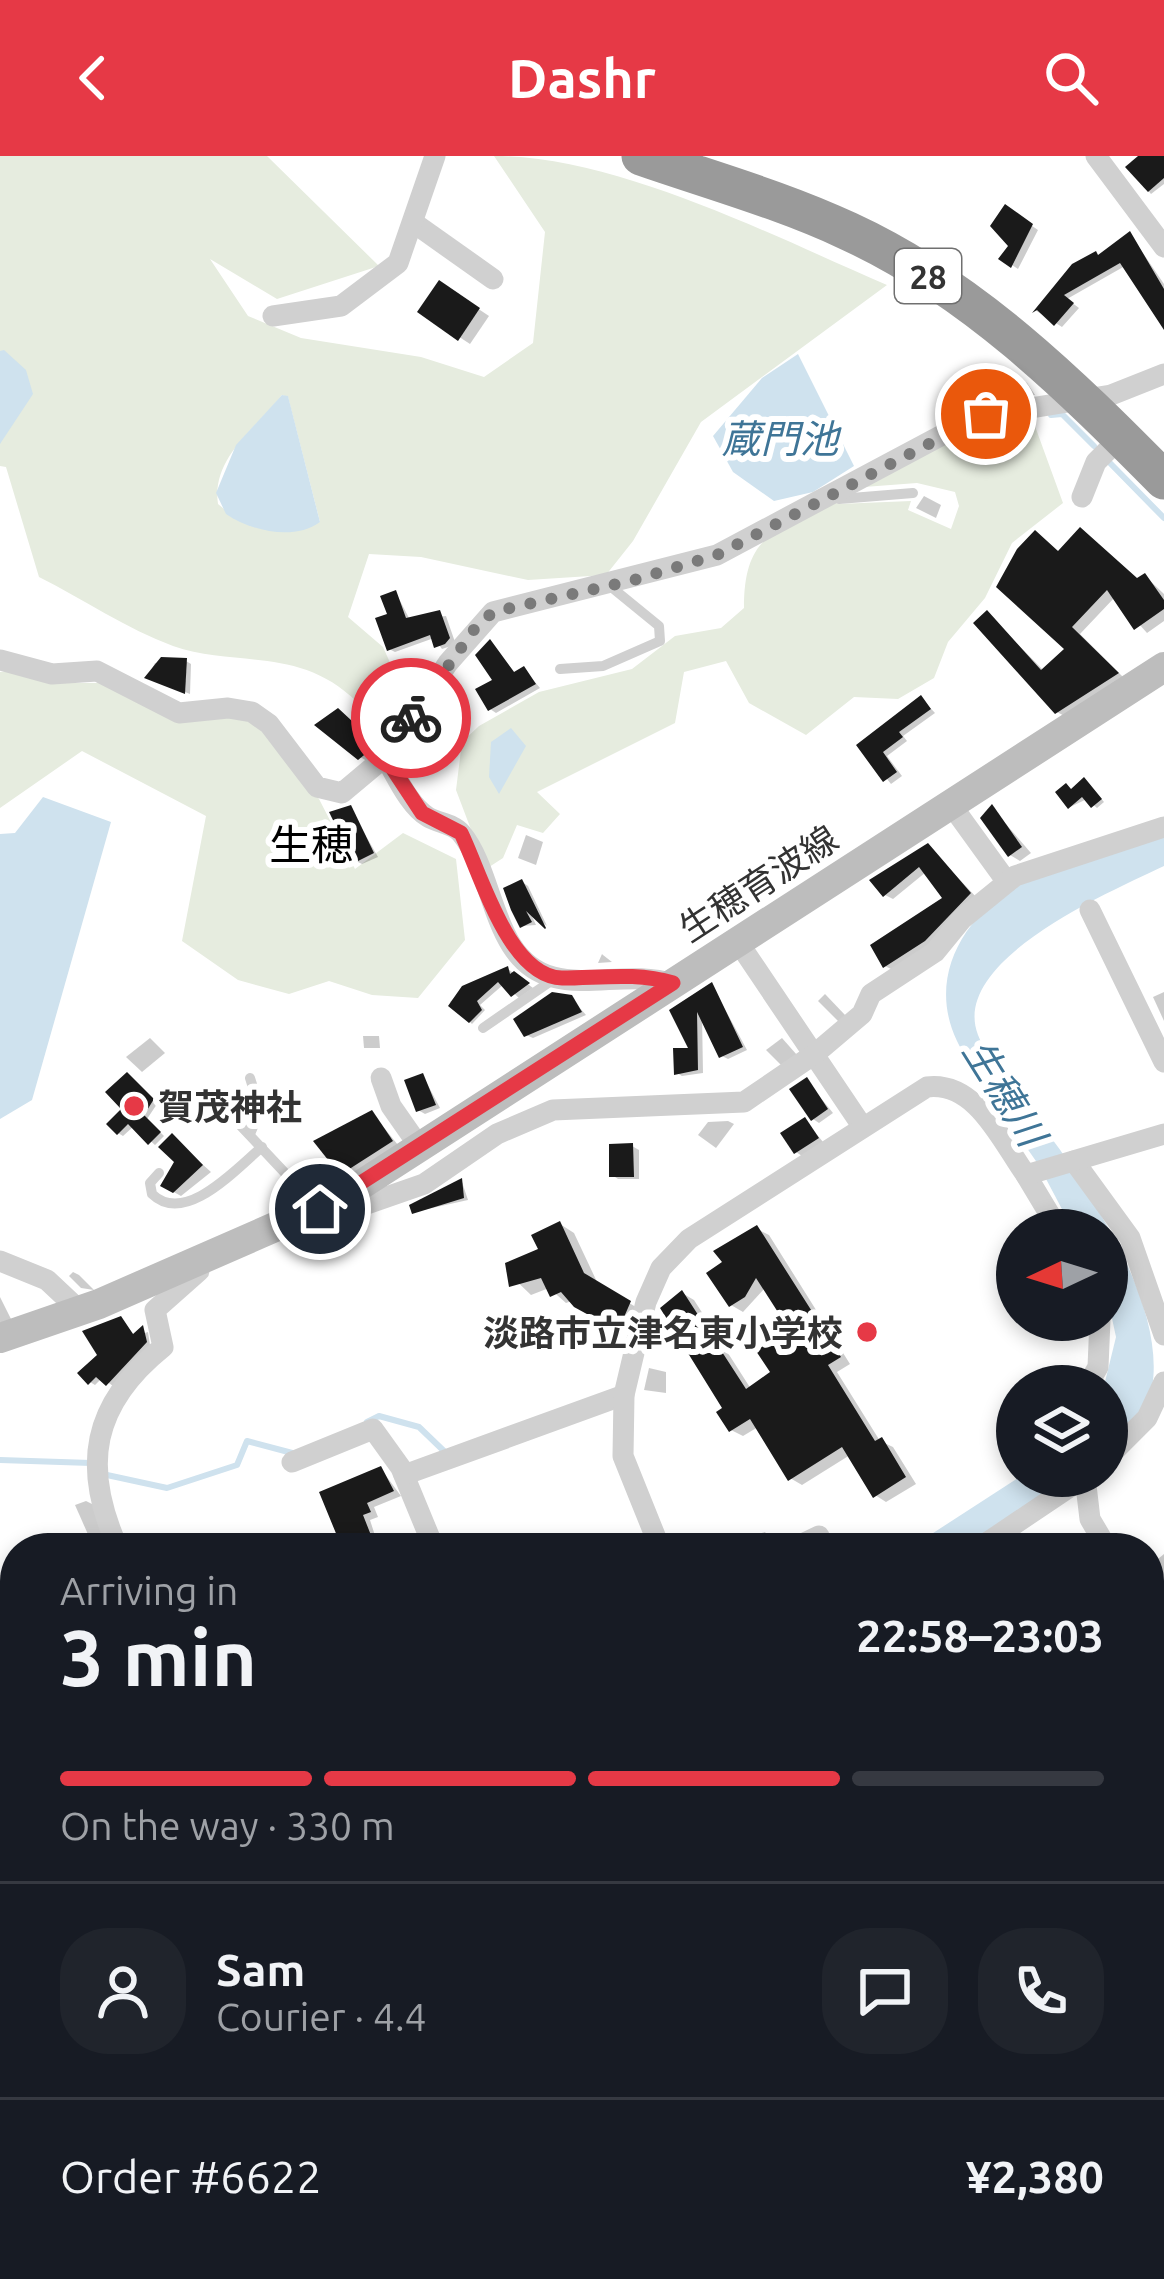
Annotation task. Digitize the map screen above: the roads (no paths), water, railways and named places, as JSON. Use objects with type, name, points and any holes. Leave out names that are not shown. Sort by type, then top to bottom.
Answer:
[{"type":"highway","name":"28","points":[[641,156],[812,216],[899,258],[982,312],[1084,400],[1164,479]]},
{"type":"main road","name":"生穂育波線","points":[[0,1338],[320,1209],[1164,667]]},
{"type":"street","points":[[273,316],[341,306],[398,263],[435,156]]},
{"type":"street","points":[[1096,156],[1117,166],[1164,247]]},
{"type":"street","points":[[414,224],[493,279]]},
{"type":"street","points":[[0,660],[52,674],[97,670],[179,713],[228,708],[261,716],[309,780],[330,793],[350,790],[385,757],[482,620],[502,608],[610,586],[717,555],[976,417],[1084,400],[1164,374]]},
{"type":"street","points":[[1082,497],[1096,462],[1121,436]]},
{"type":"street","points":[[385,757],[422,813],[461,833],[508,942],[556,978],[619,976],[673,983]]},
{"type":"street","points":[[952,806],[1007,882]]},
{"type":"street","points":[[259,1236],[361,1209],[413,1189],[497,1134],[553,1110],[744,1102],[816,1054],[862,1014],[871,994],[935,952],[962,919],[1007,882],[1031,868],[1164,827]]},
{"type":"street","points":[[1090,910],[1164,1062]]},
{"type":"street","points":[[738,942],[862,1126]]},
{"type":"street","points":[[381,1078],[391,1106],[419,1146]]},
{"type":"street","points":[[654,1533],[623,1456],[625,1395],[646,1302],[661,1268],[689,1239],[920,1089],[946,1086],[970,1098],[1032,1173],[1049,1209]]},
{"type":"street","points":[[1032,1173],[1164,1134]]},
{"type":"street","points":[[1073,1162],[1130,1238],[1164,1335]]},
{"type":"street","points":[[113,1533],[97,1486],[106,1420],[124,1380],[163,1347],[155,1310],[210,1256]]},
{"type":"street","points":[[0,1261],[47,1280],[79,1310]]},
{"type":"street","points":[[1128,1437],[1147,1418],[1164,1382]]},
{"type":"street","points":[[404,1474],[625,1395]]},
{"type":"street","points":[[292,1462],[370,1428],[404,1474],[428,1533]]},
{"type":"street","points":[[1002,1533],[1056,1497]]},
{"type":"street","points":[[1088,1497],[1090,1519],[1098,1533]]},
{"type":"lane","points":[[836,490],[839,499],[913,493]]},
{"type":"lane","points":[[560,669],[603,666],[660,641],[659,626],[610,586]]},
{"type":"lane","points":[[483,1028],[556,978]]},
{"type":"lane","points":[[250,1078],[260,1110],[250,1134]]},
{"type":"lane","points":[[224,1108],[320,1209]]},
{"type":"lane","points":[[159,1173],[151,1183],[152,1194],[163,1204],[179,1206],[217,1184],[262,1147]]},
{"type":"water","points":[[0,351],[26,370],[33,394],[0,444]]},
{"type":"water","name":"蔵門池","points":[[798,354],[854,466],[813,492],[774,501],[733,472],[713,436],[762,378]]},
{"type":"water","points":[[282,395],[288,396],[320,522],[285,532],[236,520],[226,514],[216,493],[236,445]]},
{"type":"water","points":[[511,728],[526,746],[499,794],[489,777],[491,742]]},
{"type":"water","points":[[43,797],[111,822],[32,1100],[0,1119],[0,834],[15,833]]},
{"type":"water","name":"生穂川","points":[[1164,837],[1164,866],[1040,932],[987,981],[975,1007],[978,1035],[986,1052],[1065,1157],[1038,1164],[957,1041],[946,993],[957,949],[984,911],[1023,881],[1074,861]]},
{"type":"water","points":[[1073,1172],[1097,1209],[1062,1209],[1045,1177]]},
{"type":"water","points":[[1128,1268],[1142,1303],[1154,1361],[1152,1388],[1128,1425],[1128,1365],[1109,1365],[1115,1341],[1128,1341]]},
{"type":"water","points":[[996,1492],[996,1497],[1045,1497],[991,1533],[933,1533]]},
{"type":"waterway","points":[[1051,415],[1062,414],[1094,446]]},
{"type":"waterway","points":[[1109,462],[1164,518]]},
{"type":"waterway","points":[[367,1422],[379,1416],[419,1427],[446,1453]]},
{"type":"waterway","points":[[107,1475],[167,1488],[237,1465],[247,1441],[296,1454]]},
{"type":"waterway","points":[[0,1460],[91,1463]]},
{"type":"place","name":"賀茂神社","points":[[134,1106]]},
{"type":"place","name":"淡路市立津名東小学校","points":[[867,1332]]},
{"type":"district","name":"生穂","points":[[311,844]]}]
